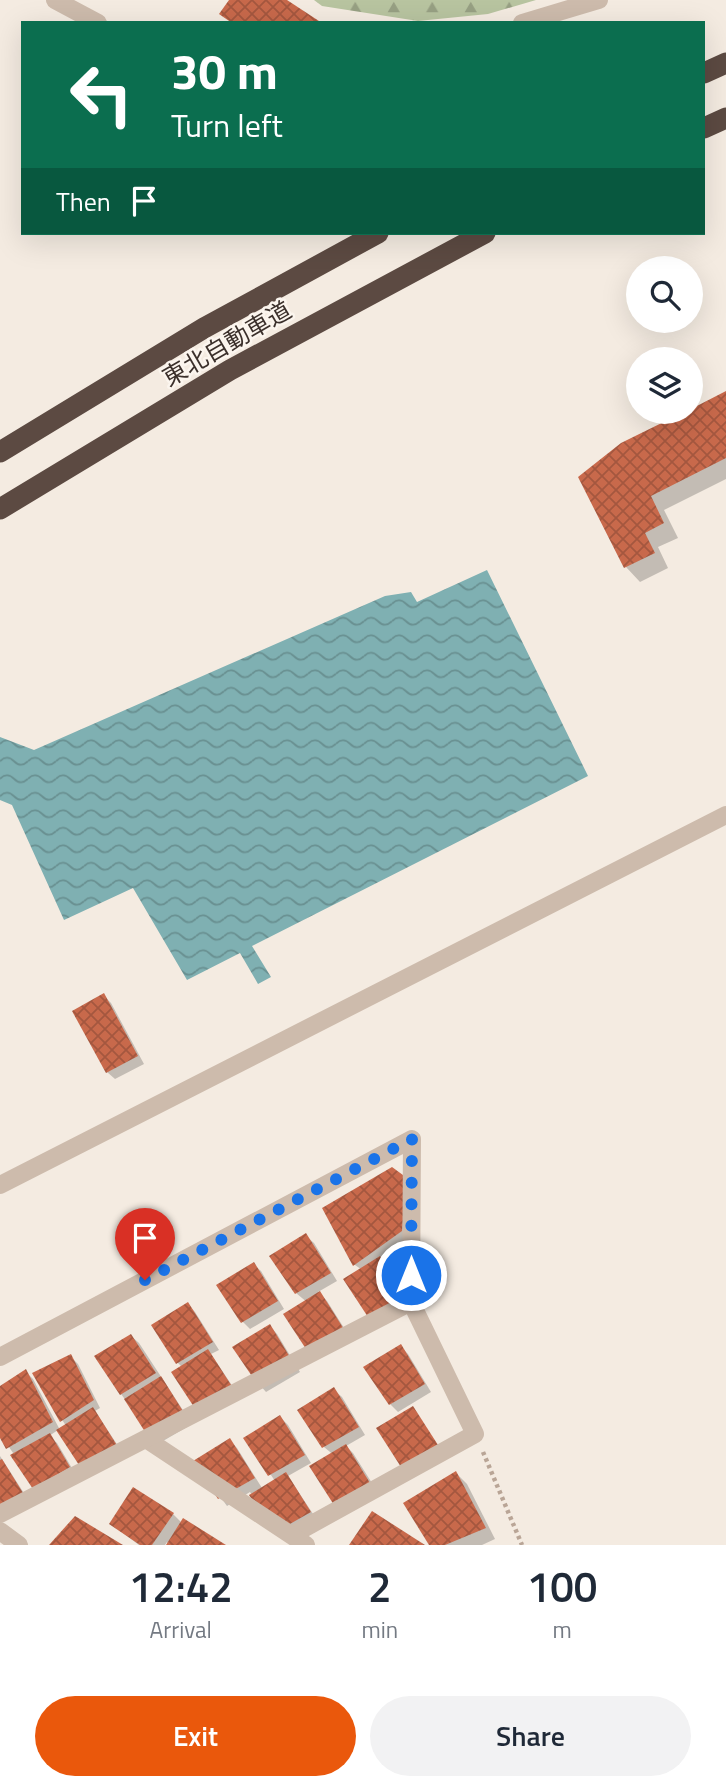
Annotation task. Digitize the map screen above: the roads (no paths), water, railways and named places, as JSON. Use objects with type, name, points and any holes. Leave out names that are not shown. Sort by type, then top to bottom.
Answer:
[{"type":"highway","points":[[705,73],[726,64]]},
{"type":"highway","points":[[705,128],[726,118]]},
{"type":"highway","name":"東北自動車道","points":[[0,452],[204,328],[374,235]]},
{"type":"highway","name":"東北自動車道","points":[[0,509],[230,370],[481,235]]},
{"type":"street","points":[[55,0],[94,21]]},
{"type":"street","points":[[529,21],[599,0]]},
{"type":"street","points":[[0,1185],[726,815]]},
{"type":"street","points":[[0,1357],[412,1139],[411,1303],[475,1434],[299,1540],[146,1439]]},
{"type":"street","points":[[0,1514],[411,1303]]},
{"type":"street","points":[[0,1531],[19,1545]]},
{"type":"water","points":[[487,570],[588,776],[252,946],[271,977],[258,984],[240,953],[187,980],[133,888],[64,920],[12,805],[0,800],[0,737],[34,750],[385,596],[411,592],[417,602]]}]
